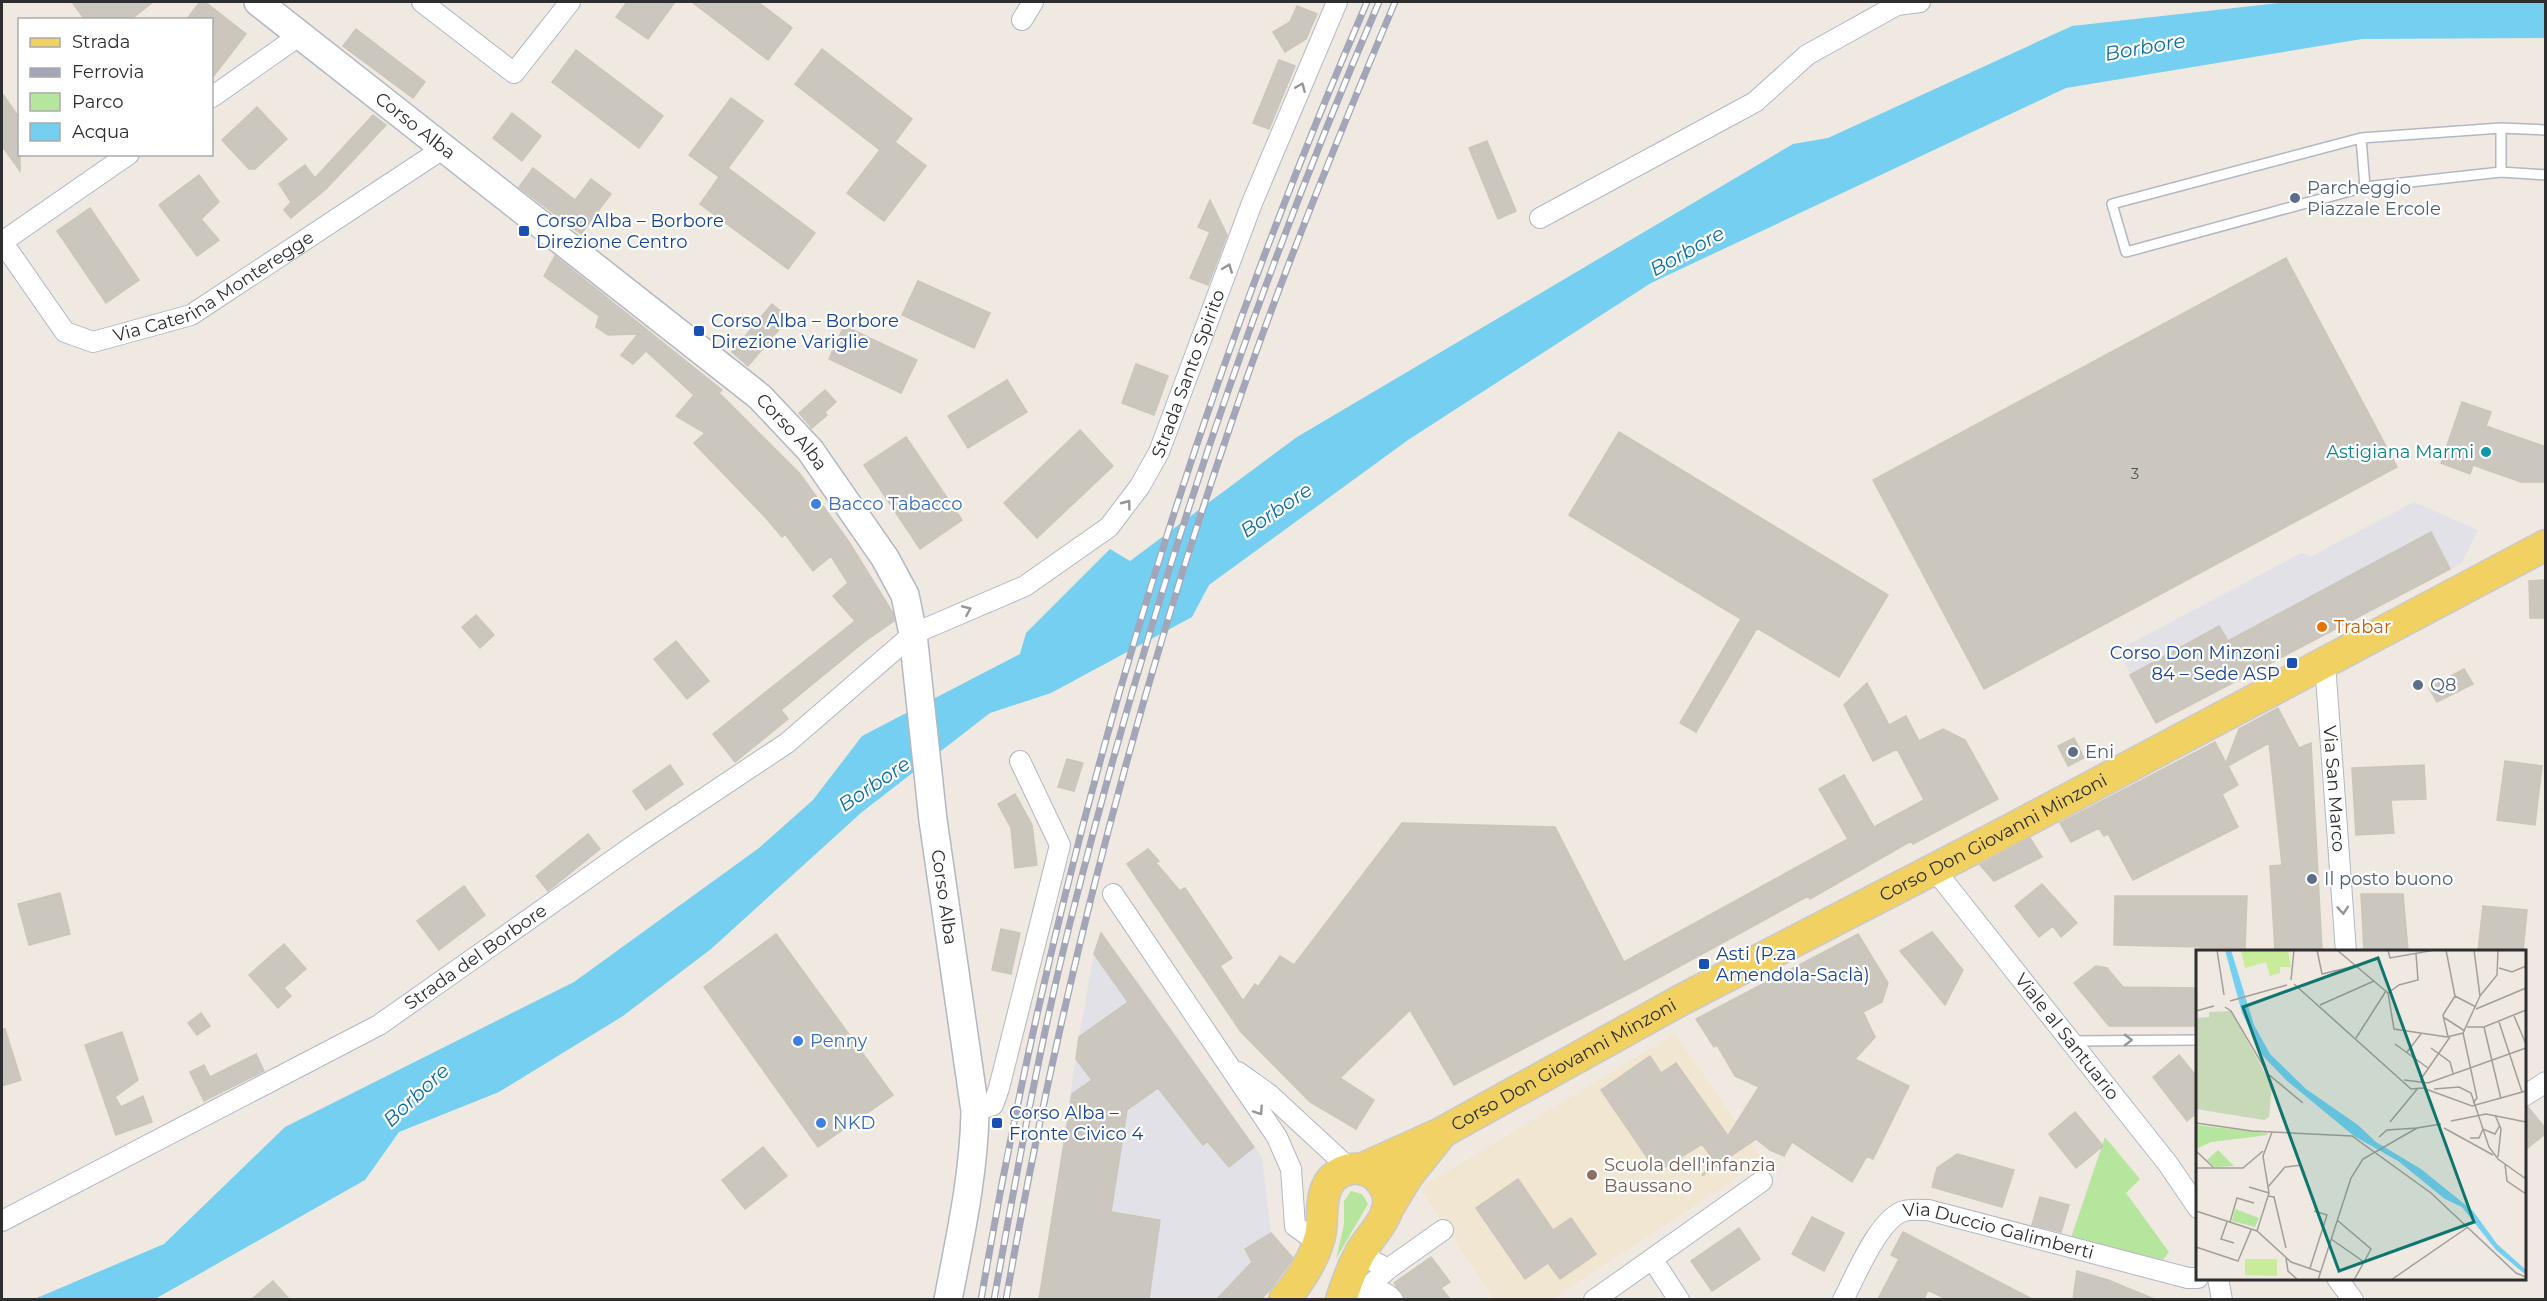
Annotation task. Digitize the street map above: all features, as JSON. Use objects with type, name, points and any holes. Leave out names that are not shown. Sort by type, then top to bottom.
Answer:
[{"type":"main road","name":"Corso Don Giovanni Minzoni","points":[[1284,1299],[1311,1262],[1317,1242],[1308,1202],[1325,1190],[1339,1173],[1356,1169],[1441,1133],[1683,999],[2325,663],[2546,544]]},
{"type":"main road","name":"Corso Don Giovanni Minzoni","points":[[1348,1297],[1350,1274],[1363,1249],[1407,1177],[1441,1133]]},
{"type":"main road","points":[[1356,1169],[1372,1173],[1380,1180],[1386,1190],[1388,1201],[1386,1212]]},
{"type":"street","name":"Corso Alba","points":[[258,2],[760,397],[782,419],[831,478],[885,558],[905,595],[913,634],[933,820],[975,1111],[972,1171],[948,1299]]},
{"type":"street","points":[[422,2],[514,73],[570,2]]},
{"type":"street","points":[[1022,20],[1033,2]]},
{"type":"street","name":"Strada Santo Spirito","points":[[913,634],[1025,586],[1109,527],[1140,486],[1159,452],[1252,203],[1336,2]]},
{"type":"street","points":[[1540,218],[1755,102],[1807,55],[1897,5],[1920,2]]},
{"type":"street","points":[[213,96],[300,35]]},
{"type":"street","name":"Via Caterina Monteregge","points":[[2,242],[65,332],[93,342],[191,315],[444,148]]},
{"type":"street","points":[[2,242],[126,156]]},
{"type":"street","name":"Strada del Borbore","points":[[2,1221],[379,1024],[640,841],[787,743],[913,634]]},
{"type":"street","name":"Via San Marco","points":[[2325,663],[2346,950]]},
{"type":"street","points":[[975,1111],[993,1105],[999,1088],[1060,845],[1020,761]]},
{"type":"street","name":"Viale al Santuario","points":[[1934,869],[2168,1164],[2196,1205]]},
{"type":"street","points":[[1113,894],[1285,1152],[1308,1202]]},
{"type":"street","points":[[1226,1063],[1270,1095],[1356,1169]]},
{"type":"street","points":[[2526,1095],[2546,1082]]},
{"type":"street","points":[[1594,1299],[1653,1260],[1762,1181]]},
{"type":"street","name":"Via Duccio Galimberti","points":[[1843,1299],[1878,1236],[1891,1219],[1904,1211],[1928,1210],[2188,1278],[2196,1278]]},
{"type":"street","points":[[1348,1297],[1443,1230]]},
{"type":"street","points":[[1363,1249],[1373,1261],[1388,1269]]},
{"type":"street","name":"Corso Alba","points":[[927,1299],[957,1254]]},
{"type":"street","points":[[1653,1260],[1679,1299]]},
{"type":"street","points":[[2218,1280],[2222,1299]]},
{"type":"street","points":[[2339,1280],[2353,1299]]},
{"type":"street","points":[[1348,1297],[1371,1289],[1388,1293],[1393,1299]]},
{"type":"lane","points":[[2546,130],[2501,128],[2361,138],[2112,204],[2126,252],[2365,187],[2501,172],[2546,175]]},
{"type":"lane","points":[[2501,128],[2501,172]]},
{"type":"lane","points":[[2361,138],[2365,187]]},
{"type":"lane","points":[[2069,1041],[2196,1040]]},
{"type":"shaded area","points":[[2414,502],[2478,530],[2462,563],[2156,723],[2122,658],[2121,653],[2126,646],[2301,553],[2312,556]]},
{"type":"shaded area","points":[[1102,937],[1138,982],[1262,1157],[1271,1233],[1296,1262],[1261,1299],[1039,1300],[1079,1037],[1094,954]]},
{"type":"shaded area","name":"Scuola dell'infanzia Baussano","points":[[1675,1034],[1763,1161],[1552,1299],[1494,1299],[1420,1188]]},
{"type":"green space","points":[[2105,1137],[2140,1179],[2126,1193],[2169,1252],[2163,1260],[2071,1238]]},
{"type":"green space","points":[[1351,1191],[1362,1194],[1368,1204],[1336,1259],[1344,1224],[1344,1201]]},
{"type":"water","name":"Borbore","points":[[2288,2],[2545,2],[2545,38],[2362,39],[2066,88],[1651,283],[1408,440],[1209,585],[1192,617],[1051,693],[990,713],[862,812],[711,949],[623,1016],[499,1092],[399,1132],[365,1180],[155,1299],[32,1300],[164,1244],[285,1127],[574,982],[759,848],[813,800],[862,736],[1020,654],[1026,633],[1110,549],[1130,561],[1297,437],[1793,144],[1828,138],[2072,26]]},
{"type":"building","points":[[72,2],[153,2],[133,18],[84,18]]},
{"type":"building","points":[[200,2],[205,2],[246,34],[213,77],[213,18],[188,18]]},
{"type":"building","points":[[627,2],[675,2],[648,39],[616,17]]},
{"type":"building","points":[[692,2],[758,2],[792,28],[768,60]]},
{"type":"building","points":[[1297,6],[1317,14],[1306,39],[1285,52],[1273,32],[1290,22]]},
{"type":"building","points":[[356,29],[425,82],[413,98],[343,46]]},
{"type":"building","points":[[822,49],[912,119],[895,142],[926,166],[884,221],[847,193],[880,150],[795,84]]},
{"type":"building","points":[[576,50],[663,116],[639,148],[552,82]]},
{"type":"building","points":[[1279,60],[1295,66],[1269,129],[1253,123]]},
{"type":"building","points":[[2,93],[18,116],[20,171],[2,146]]},
{"type":"building","points":[[731,98],[763,121],[728,168],[815,233],[788,269],[700,204],[719,177],[689,155]]},
{"type":"building","points":[[257,107],[287,139],[255,169],[249,169],[222,140]]},
{"type":"building","points":[[512,113],[541,136],[522,161],[493,138]]},
{"type":"building","points":[[373,115],[386,125],[326,189],[291,218],[284,210],[291,202],[279,184],[305,165],[315,178]]},
{"type":"building","points":[[1487,141],[1516,211],[1498,219],[1469,148]]},
{"type":"building","points":[[533,168],[575,200],[591,179],[611,194],[581,234],[519,187]]},
{"type":"building","points":[[199,175],[219,202],[201,219],[219,240],[197,256],[159,205]]},
{"type":"building","points":[[1210,200],[1227,235],[1208,285],[1190,278],[1210,232],[1198,227]]},
{"type":"building","points":[[90,208],[139,280],[106,303],[57,231]]},
{"type":"building","points":[[555,256],[722,390],[719,393],[800,474],[849,542],[893,613],[894,621],[864,642],[781,710],[788,719],[735,762],[713,734],[855,621],[833,596],[848,583],[831,556],[813,571],[785,534],[782,537],[694,443],[705,433],[676,416],[694,395],[646,351],[633,364],[621,355],[638,334],[608,335],[596,327],[599,316],[544,276]]},
{"type":"building","points":[[2286,258],[2397,467],[1984,689],[1873,480]]},
{"type":"building","points":[[918,281],[990,313],[974,348],[902,315]]},
{"type":"building","points":[[772,304],[789,318],[748,366],[732,352]]},
{"type":"building","points":[[844,326],[917,360],[901,393],[829,359]]},
{"type":"building","points":[[1136,364],[1168,376],[1154,415],[1122,403]]},
{"type":"building","points":[[1007,380],[1027,412],[968,448],[948,416]]},
{"type":"building","points":[[825,390],[836,402],[825,412],[827,415],[812,428],[799,413]]},
{"type":"building","name":"Astigiana Marmi","points":[[2462,402],[2491,412],[2486,426],[2546,447],[2546,482],[2521,482],[2473,465],[2470,474],[2441,463]]},
{"type":"building","points":[[1080,430],[1113,466],[1037,538],[1004,503]]},
{"type":"building","points":[[1619,432],[1888,595],[1839,677],[1757,628],[1696,732],[1680,723],[1741,619],[1569,515]]},
{"type":"building","points":[[906,437],[962,520],[920,549],[864,465]]},
{"type":"building","points":[[2431,532],[2450,569],[2156,723],[2130,675],[2219,626],[2228,641]]},
{"type":"building","points":[[2546,580],[2546,618],[2530,618],[2529,581]]},
{"type":"building","points":[[476,615],[494,635],[480,648],[462,627]]},
{"type":"building","points":[[676,641],[709,681],[687,699],[654,659]]},
{"type":"building","points":[[2464,669],[2473,684],[2437,702],[2429,688]]},
{"type":"building","points":[[1867,683],[1889,725],[1906,716],[1919,741],[1943,729],[1965,740],[1998,799],[1913,844],[1911,841],[1810,899],[1808,896],[1638,989],[1454,1085],[1410,1010],[1340,1078],[1374,1100],[1356,1129],[1310,1102],[1241,1032],[1127,864],[1148,849],[1159,861],[1156,863],[1180,891],[1185,888],[1232,958],[1220,966],[1243,1001],[1255,984],[1258,987],[1280,956],[1294,965],[1402,823],[1555,827],[1624,962],[1848,839],[1819,789],[1844,775],[1874,827],[1924,800],[1897,749],[1873,761],[1844,705]]},
{"type":"building","points":[[2278,708],[2299,748],[2311,743],[2322,950],[2275,950],[2270,866],[2282,865],[2269,743],[2228,766],[2238,785],[2222,794],[2238,827],[2133,880],[2108,834],[2104,836],[2099,828],[2071,842],[2060,823],[2215,742],[2226,763],[2239,729]]},
{"type":"building","points":[[2074,738],[2084,758],[2068,766],[2058,746]]},
{"type":"building","points":[[1067,759],[1083,763],[1074,791],[1058,787]]},
{"type":"building","points":[[2505,761],[2542,766],[2535,825],[2497,820]]},
{"type":"building","points":[[670,765],[683,784],[646,810],[633,791]]},
{"type":"building","points":[[2424,765],[2426,799],[2391,800],[2394,833],[2356,835],[2352,768]]},
{"type":"building","points":[[1015,794],[1032,825],[1037,865],[1015,868],[1011,828],[998,804]]},
{"type":"building","points":[[588,834],[600,849],[548,891],[536,876]]},
{"type":"building","points":[[2030,838],[2042,857],[1994,881],[1980,865]]},
{"type":"building","points":[[2042,884],[2077,923],[2061,937],[2053,926],[2039,937],[2015,906]]},
{"type":"building","points":[[464,886],[485,915],[439,950],[417,921]]},
{"type":"building","points":[[60,893],[70,934],[29,945],[18,904]]},
{"type":"building","points":[[2361,894],[2403,894],[2408,950],[2364,950]]},
{"type":"building","points":[[2115,896],[2247,896],[2245,948],[2114,945]]},
{"type":"building","points":[[2483,906],[2527,910],[2523,950],[2478,950]]},
{"type":"building","points":[[1001,929],[1020,933],[1011,974],[992,970]]},
{"type":"building","points":[[1932,932],[1963,970],[1945,1005],[1900,951]]},
{"type":"building","points":[[1101,933],[1254,1147],[1229,1167],[1207,1141],[1203,1145],[1158,1088],[1127,1110],[1111,1212],[1160,1220],[1149,1299],[1039,1299],[1072,1094],[1092,1080],[1076,1059],[1079,1037],[1128,1002],[1094,954]]},
{"type":"building","name":"Penny","points":[[776,934],[893,1095],[818,1147],[704,987]]},
{"type":"building","points":[[1858,934],[1888,983],[1882,1002],[1863,1012],[1875,1037],[1855,1059],[1909,1086],[1873,1159],[1867,1156],[1852,1182],[1792,1142],[1784,1156],[1770,1150],[1756,1139],[1702,1176],[1713,1159],[1702,1144],[1657,1172],[1601,1090],[1650,1056],[1661,1073],[1676,1063],[1728,1136],[1759,1087],[1735,1076],[1717,1045],[1714,1047],[1696,1019]]},
{"type":"building","points":[[284,944],[306,969],[284,988],[291,996],[278,1008],[249,975]]},
{"type":"building","points":[[2096,966],[2107,968],[2123,987],[2196,988],[2196,1026],[2109,1026],[2074,983]]},
{"type":"building","points":[[201,1013],[210,1026],[197,1035],[188,1023]]},
{"type":"building","points":[[2,1029],[5,1029],[21,1080],[2,1086]]},
{"type":"building","points":[[122,1032],[138,1080],[115,1097],[121,1107],[143,1096],[152,1122],[116,1135],[85,1045]]},
{"type":"building","points":[[256,1054],[264,1071],[204,1101],[190,1072],[204,1065],[210,1077]]},
{"type":"building","points":[[2179,1055],[2196,1076],[2196,1114],[2187,1121],[2153,1077]]},
{"type":"building","points":[[2528,1107],[2546,1129],[2546,1133],[2526,1149],[2526,1108]]},
{"type":"building","points":[[2075,1112],[2103,1146],[2076,1168],[2049,1134]]},
{"type":"building","points":[[763,1147],[787,1176],[745,1209],[722,1180]]},
{"type":"building","points":[[1957,1154],[2014,1170],[2002,1207],[1932,1187],[1937,1168]]},
{"type":"building","points":[[1518,1179],[1553,1230],[1571,1218],[1596,1254],[1560,1279],[1548,1263],[1525,1279],[1476,1208]]},
{"type":"building","points":[[2040,1197],[2069,1205],[2061,1232],[2032,1225]]},
{"type":"building","points":[[1812,1217],[1844,1233],[1824,1271],[1792,1254]]},
{"type":"building","points":[[1739,1228],[1760,1259],[1712,1291],[1691,1261]]},
{"type":"building","points":[[1903,1232],[2032,1299],[1946,1299],[1928,1290],[1924,1299],[1878,1299],[1899,1259],[1891,1255]]},
{"type":"building","points":[[1271,1233],[1293,1258],[1270,1290],[1261,1299],[1217,1299],[1252,1262],[1245,1249]]},
{"type":"building","points":[[1431,1257],[1450,1282],[1441,1288],[1450,1299],[1405,1299],[1394,1283]]},
{"type":"building","points":[[2077,1271],[2108,1280],[2154,1299],[2073,1299]]},
{"type":"building","points":[[273,1281],[289,1299],[252,1299]]},
{"type":"railway","points":[[981,1300],[1012,1133],[1048,968],[1089,803],[1135,639],[1186,477],[1242,316],[1302,158],[1367,2]]},
{"type":"railway","points":[[994,1300],[1052,998],[1106,784],[1139,670],[1173,557],[1249,332],[1333,111],[1379,2]]},
{"type":"railway","points":[[1006,1300],[1049,1077],[1075,966],[1131,746],[1163,637],[1232,421],[1289,262],[1395,2]]},
{"type":"place","name":"Parcheggio Piazzale Ercole","points":[[2295,198]]},
{"type":"place","name":"Corso Alba – Borbore Direzione Centro","points":[[524,231]]},
{"type":"place","name":"Corso Alba – Borbore Direzione Variglie","points":[[699,331]]},
{"type":"place","name":"Astigiana Marmi","points":[[2486,452]]},
{"type":"place","name":"Bacco Tabacco","points":[[816,504]]},
{"type":"place","name":"Trabar","points":[[2322,627]]},
{"type":"place","name":"Corso Don Minzoni 84 – Sede ASP","points":[[2292,663]]},
{"type":"place","name":"Q8","points":[[2418,685]]},
{"type":"place","name":"Eni","points":[[2073,752]]},
{"type":"place","name":"Il posto buono","points":[[2312,879]]},
{"type":"place","name":"Asti (P.za Amendola-Saclà)","points":[[1704,964]]},
{"type":"place","name":"Penny","points":[[798,1041]]},
{"type":"place","name":"NKD","points":[[821,1123]]},
{"type":"place","name":"Corso Alba – Fronte Civico 4","points":[[997,1123]]},
{"type":"place","name":"Scuola dell'infanzia Baussano","points":[[1592,1175]]}]
